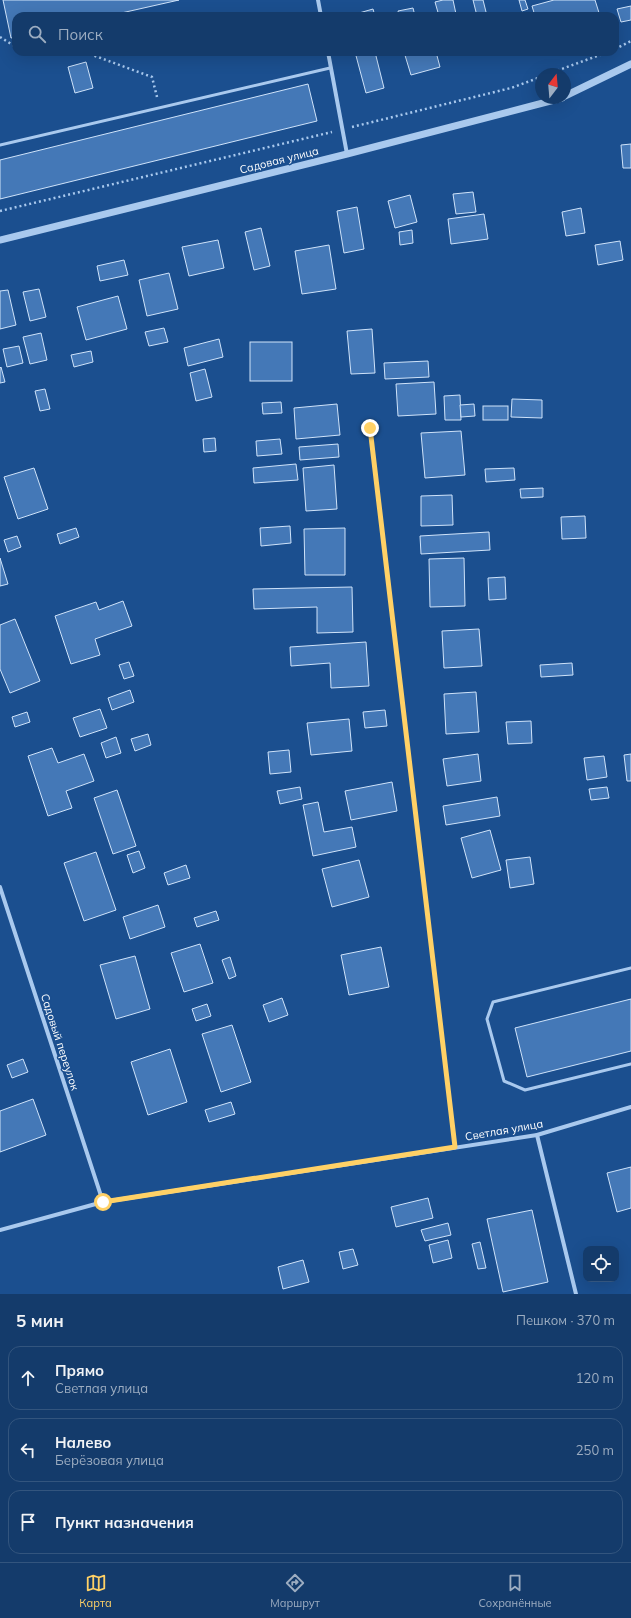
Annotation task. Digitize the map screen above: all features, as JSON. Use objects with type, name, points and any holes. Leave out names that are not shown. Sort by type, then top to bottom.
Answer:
[{"type":"street","points":[[318,0],[320,12]]},
{"type":"street","points":[[328,56],[347,154]]},
{"type":"street","points":[[571,93],[631,64]]},
{"type":"street","name":"Садовая улица","points":[[0,240],[544,104]]},
{"type":"street","name":"Садовый переулок","points":[[0,887],[103,1202]]},
{"type":"street","name":"Светлая улица","points":[[0,1230],[103,1202],[537,1135],[631,1107]]},
{"type":"street","points":[[537,1135],[576,1294]]},
{"type":"lane","points":[[0,145],[330,68]]},
{"type":"lane","points":[[370,428],[455,1147]]},
{"type":"lane","points":[[631,968],[492,1002],[487,1019],[504,1081],[525,1090],[631,1064]]},
{"type":"path","points":[[0,37],[12,44]]},
{"type":"path","points":[[619,47],[631,41]]},
{"type":"path","points":[[95,56],[152,77],[161,108]]},
{"type":"path","points":[[564,68],[597,56]]},
{"type":"path","points":[[0,211],[342,130],[511,88],[535,78]]},
{"type":"building","points":[[3,0],[179,0],[126,12],[12,12],[11,38]]},
{"type":"building","points":[[453,0],[456,12],[438,12],[435,2]]},
{"type":"building","points":[[473,0],[483,0],[486,12],[476,12]]},
{"type":"building","points":[[519,0],[525,0],[528,9],[522,11]]},
{"type":"building","points":[[554,0],[595,0],[599,12],[534,12],[532,6]]},
{"type":"building","points":[[631,6],[631,20],[621,22],[617,9]]},
{"type":"building","points":[[413,8],[414,12],[398,12]]},
{"type":"building","points":[[373,9],[374,12],[362,12]]},
{"type":"building","points":[[356,56],[376,56],[384,88],[366,93]]},
{"type":"building","points":[[405,56],[437,56],[440,67],[411,75]]},
{"type":"building","points":[[86,62],[93,88],[75,93],[68,67]]},
{"type":"building","points":[[308,84],[317,121],[0,199],[0,160]]},
{"type":"building","points":[[631,144],[631,168],[623,168],[621,145]]},
{"type":"building","points":[[473,192],[476,212],[456,214],[453,194]]},
{"type":"building","points":[[410,195],[417,222],[395,228],[388,201]]},
{"type":"building","points":[[357,207],[364,249],[344,253],[337,211]]},
{"type":"building","points":[[581,208],[585,233],[566,236],[562,212]]},
{"type":"building","points":[[484,214],[488,239],[451,244],[448,219]]},
{"type":"building","points":[[261,228],[270,266],[254,270],[245,232]]},
{"type":"building","points":[[412,230],[413,243],[400,245],[399,232]]},
{"type":"building","points":[[218,240],[224,268],[189,276],[182,247]]},
{"type":"building","points":[[620,241],[623,260],[598,265],[595,245]]},
{"type":"building","points":[[329,245],[336,289],[302,294],[295,251]]},
{"type":"building","points":[[124,260],[128,275],[100,281],[97,266]]},
{"type":"building","points":[[169,273],[178,309],[147,316],[139,280]]},
{"type":"building","points":[[39,289],[46,317],[30,321],[23,292]]},
{"type":"building","points":[[8,290],[16,325],[0,329],[0,291]]},
{"type":"building","points":[[118,296],[127,329],[86,340],[77,307]]},
{"type":"building","points":[[164,328],[168,342],[149,346],[145,332]]},
{"type":"building","points":[[372,329],[375,373],[351,374],[347,331]]},
{"type":"building","points":[[41,333],[47,360],[30,364],[23,337]]},
{"type":"building","points":[[219,339],[223,357],[188,366],[184,348]]},
{"type":"building","points":[[250,342],[292,342],[292,381],[250,381]]},
{"type":"building","points":[[19,346],[23,363],[7,367],[3,349]]},
{"type":"building","points":[[91,351],[93,362],[74,367],[71,355]]},
{"type":"building","points":[[428,361],[429,377],[385,379],[384,363]]},
{"type":"building","points":[[1,367],[5,382],[0,383],[0,368]]},
{"type":"building","points":[[205,369],[212,397],[196,401],[190,373]]},
{"type":"building","points":[[434,382],[436,414],[398,416],[396,384]]},
{"type":"building","points":[[45,389],[50,409],[40,411],[35,391]]},
{"type":"building","points":[[460,395],[461,420],[445,420],[444,396]]},
{"type":"building","points":[[512,399],[542,400],[542,418],[511,417]]},
{"type":"building","points":[[281,402],[282,413],[263,414],[262,403]]},
{"type":"building","points":[[337,404],[340,435],[296,439],[294,408]]},
{"type":"building","points":[[474,404],[475,416],[461,417],[460,405]]},
{"type":"building","points":[[483,406],[508,406],[508,420],[483,420]]},
{"type":"building","points":[[461,431],[465,475],[425,478],[421,433]]},
{"type":"building","points":[[215,438],[216,451],[204,452],[203,439]]},
{"type":"building","points":[[280,439],[282,454],[257,456],[256,441]]},
{"type":"building","points":[[338,444],[339,457],[300,460],[299,447]]},
{"type":"building","points":[[296,464],[298,480],[254,483],[253,468]]},
{"type":"building","points":[[334,465],[337,509],[306,511],[303,468]]},
{"type":"building","points":[[34,468],[48,509],[18,519],[4,477]]},
{"type":"building","points":[[514,468],[515,480],[486,482],[485,469]]},
{"type":"building","points":[[543,488],[543,497],[521,498],[520,489]]},
{"type":"building","points":[[452,495],[453,525],[421,526],[421,496]]},
{"type":"building","points":[[585,516],[586,538],[562,539],[561,517]]},
{"type":"building","points":[[290,526],[291,543],[261,546],[260,528]]},
{"type":"building","points":[[76,528],[79,537],[60,544],[57,534]]},
{"type":"building","points":[[345,528],[345,575],[305,575],[304,529]]},
{"type":"building","points":[[489,532],[490,550],[421,554],[420,536]]},
{"type":"building","points":[[17,536],[21,547],[8,552],[4,540]]},
{"type":"building","points":[[0,558],[8,584],[0,586]]},
{"type":"building","points":[[464,558],[465,606],[430,607],[429,559]]},
{"type":"building","points":[[505,577],[506,599],[489,600],[488,578]]},
{"type":"building","points":[[352,587],[353,632],[317,633],[317,607],[254,609],[253,589]]},
{"type":"building","points":[[123,601],[132,626],[95,639],[100,655],[71,664],[55,616],[96,602],[99,610]]},
{"type":"building","points":[[15,619],[40,681],[10,693],[0,669],[0,625]]},
{"type":"building","points":[[479,629],[482,666],[444,668],[442,631]]},
{"type":"building","points":[[366,642],[369,686],[331,688],[330,663],[291,666],[290,647]]},
{"type":"building","points":[[129,662],[134,676],[124,679],[119,665]]},
{"type":"building","points":[[572,663],[573,675],[541,677],[540,665]]},
{"type":"building","points":[[130,690],[134,702],[112,710],[108,698]]},
{"type":"building","points":[[476,692],[479,732],[446,734],[444,694]]},
{"type":"building","points":[[100,709],[107,728],[80,737],[73,718]]},
{"type":"building","points":[[385,710],[387,726],[365,728],[363,712]]},
{"type":"building","points":[[27,712],[30,722],[15,727],[12,717]]},
{"type":"building","points":[[349,719],[352,751],[311,755],[307,723]]},
{"type":"building","points":[[531,721],[532,743],[508,744],[506,722]]},
{"type":"building","points":[[148,734],[151,745],[135,751],[131,739]]},
{"type":"building","points":[[116,737],[121,753],[106,758],[101,743]]},
{"type":"building","points":[[52,748],[58,763],[84,754],[94,781],[66,791],[72,808],[48,816],[28,756]]},
{"type":"building","points":[[289,750],[291,772],[270,774],[268,752]]},
{"type":"building","points":[[478,754],[481,781],[447,786],[443,759]]},
{"type":"building","points":[[631,754],[631,781],[627,781],[624,755]]},
{"type":"building","points":[[604,756],[607,777],[587,780],[584,758]]},
{"type":"building","points":[[392,782],[397,811],[351,820],[345,791]]},
{"type":"building","points":[[300,787],[302,799],[280,804],[277,791]]},
{"type":"building","points":[[607,787],[609,798],[591,800],[589,789]]},
{"type":"building","points":[[117,790],[136,846],[113,854],[94,798]]},
{"type":"building","points":[[497,797],[500,816],[446,825],[443,806]]},
{"type":"building","points":[[318,802],[324,832],[352,827],[356,847],[313,856],[303,805]]},
{"type":"building","points":[[490,830],[501,870],[472,878],[461,838]]},
{"type":"building","points":[[139,851],[145,868],[133,873],[127,855]]},
{"type":"building","points":[[96,852],[116,910],[84,921],[64,863]]},
{"type":"building","points":[[530,857],[534,884],[510,888],[506,860]]},
{"type":"building","points":[[359,860],[369,897],[332,907],[322,869]]},
{"type":"building","points":[[186,865],[190,878],[168,885],[164,873]]},
{"type":"building","points":[[158,905],[165,927],[130,939],[123,917]]},
{"type":"building","points":[[216,911],[219,920],[197,927],[194,918]]},
{"type":"building","points":[[200,944],[213,983],[184,992],[171,953]]},
{"type":"building","points":[[381,947],[389,987],[349,995],[341,955]]},
{"type":"building","points":[[135,956],[150,1009],[116,1019],[100,965]]},
{"type":"building","points":[[230,957],[236,976],[229,979],[222,960]]},
{"type":"building","points":[[282,998],[288,1015],[269,1022],[263,1005]]},
{"type":"building","points":[[631,999],[631,1051],[527,1077],[515,1028]]},
{"type":"building","points":[[207,1004],[211,1016],[196,1021],[192,1009]]},
{"type":"building","points":[[232,1025],[251,1082],[221,1092],[202,1034]]},
{"type":"building","points":[[170,1049],[187,1102],[148,1115],[131,1062]]},
{"type":"building","points":[[23,1059],[28,1072],[12,1078],[7,1065]]},
{"type":"building","points":[[33,1099],[46,1135],[0,1152],[0,1111]]},
{"type":"building","points":[[231,1102],[235,1114],[209,1122],[205,1110]]},
{"type":"building","points":[[631,1167],[631,1208],[617,1212],[607,1173]]},
{"type":"building","points":[[428,1198],[433,1218],[396,1227],[391,1207]]},
{"type":"building","points":[[532,1210],[548,1282],[503,1292],[487,1219]]},
{"type":"building","points":[[448,1223],[451,1235],[425,1241],[421,1230]]},
{"type":"building","points":[[448,1240],[452,1258],[433,1263],[429,1245]]},
{"type":"building","points":[[480,1242],[486,1268],[478,1269],[472,1244]]},
{"type":"building","points":[[353,1249],[358,1265],[343,1269],[339,1252]]},
{"type":"building","points":[[303,1260],[309,1282],[283,1289],[278,1267]]},
{"type":"route","points":[[103,1202],[455,1147],[370,428]]}]
